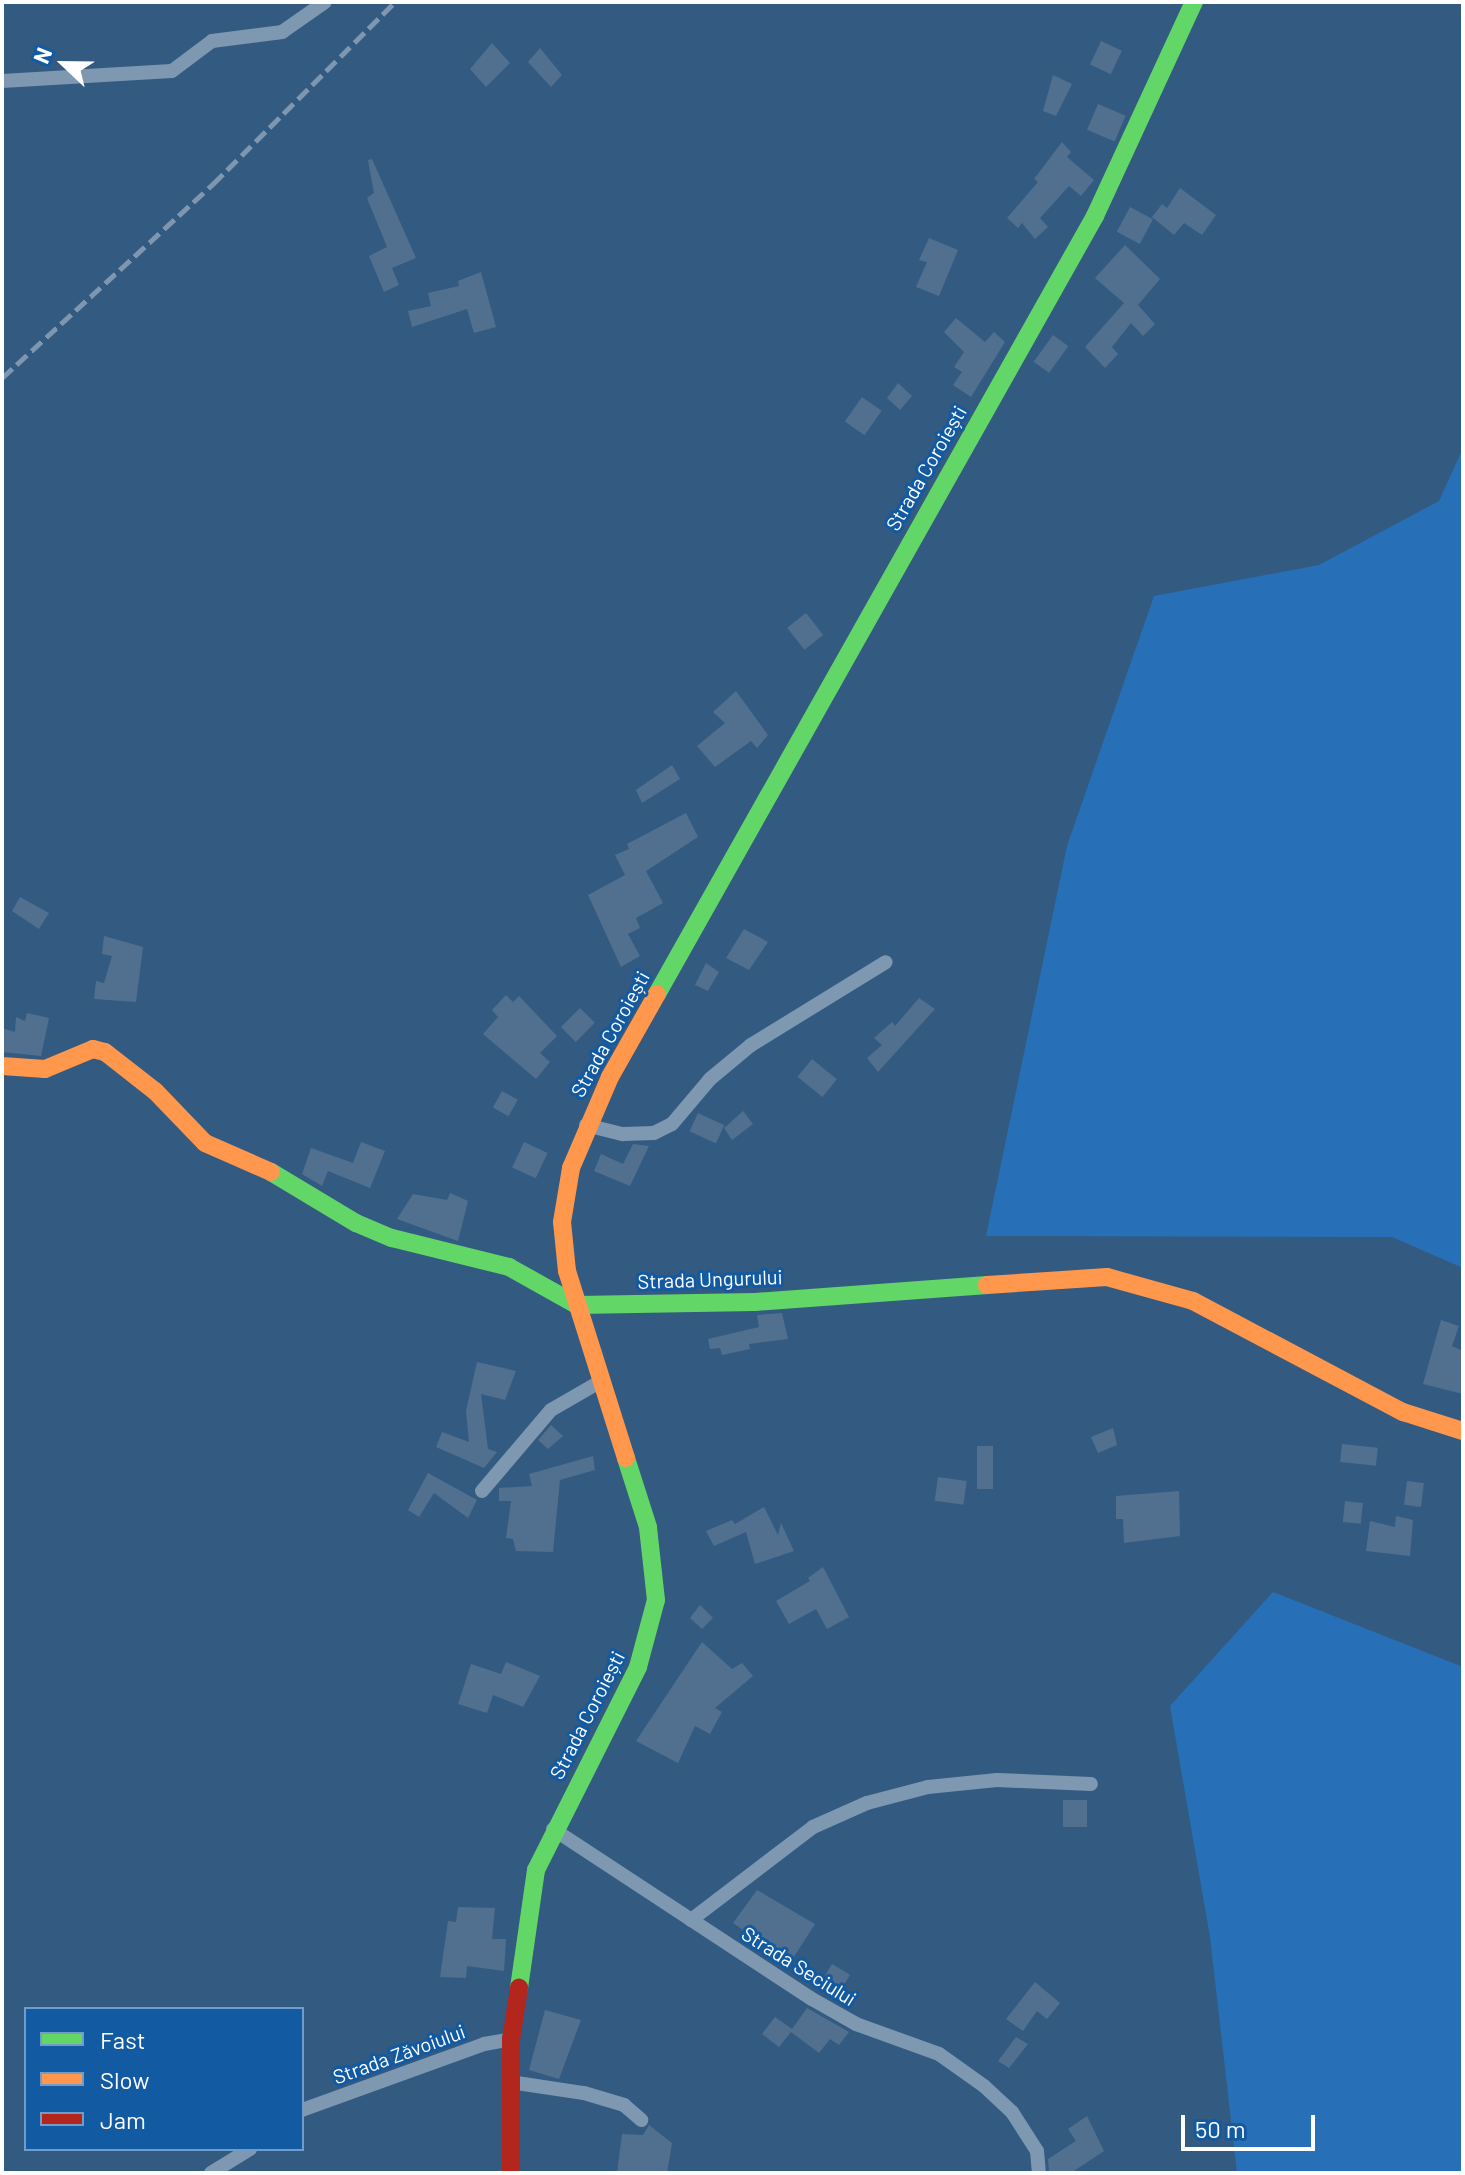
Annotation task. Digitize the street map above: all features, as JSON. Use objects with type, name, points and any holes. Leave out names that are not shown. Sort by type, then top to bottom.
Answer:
[{"type":"main road","name":"Strada Coroiești","points":[[511,2173],[511,2039],[530,1896],[553,1829],[628,1691],[655,1613],[656,1571],[648,1527],[577,1305],[562,1222],[586,1125],[858,630],[1095,216],[1194,2]]},
{"type":"main road","points":[[2,1066],[45,1069],[93,1049],[105,1052],[155,1091],[205,1143],[281,1176],[356,1223],[509,1267],[577,1305]]},
{"type":"main road","name":"Strada Ungurului","points":[[577,1305],[755,1302],[1107,1277],[1193,1301],[1403,1412],[1463,1431]]},
{"type":"street","points":[[2,81],[172,71],[212,41],[282,32],[325,2]]},
{"type":"street","points":[[586,1125],[623,1134],[654,1133],[672,1124],[710,1079],[751,1045],[886,962]]},
{"type":"street","points":[[482,1491],[551,1410],[603,1380]]},
{"type":"street","points":[[691,1920],[813,1827],[867,1803],[928,1787],[997,1780],[1091,1784]]},
{"type":"street","name":"Strada Seciului","points":[[553,1829],[845,2018],[939,2054],[984,2086],[1021,2125],[1037,2151],[1039,2173]]},
{"type":"street","name":"Strada Zăvoiului","points":[[304,2109],[484,2044],[511,2039]]},
{"type":"street","points":[[510,2082],[584,2093],[624,2105],[641,2120]]},
{"type":"street","points":[[211,2173],[247,2151]]},
{"type":"shaded area","points":[[1463,448],[1463,1268],[1392,1237],[986,1236],[1067,846],[1154,596],[1319,565],[1439,501]]},
{"type":"shaded area","points":[[1273,1592],[1463,1667],[1463,2173],[1237,2173],[1210,1937],[1170,1706]]},
{"type":"building","points":[[1101,41],[1122,51],[1111,74],[1090,65]]},
{"type":"building","points":[[492,43],[510,63],[486,87],[470,69]]},
{"type":"building","points":[[540,48],[562,75],[551,87],[528,62]]},
{"type":"building","points":[[1053,75],[1072,84],[1056,116],[1043,111]]},
{"type":"building","points":[[1098,104],[1126,116],[1115,141],[1087,130]]},
{"type":"building","points":[[1062,142],[1071,152],[1067,157],[1094,180],[1081,196],[1069,186],[1040,218],[1048,227],[1035,239],[1022,223],[1018,228],[1007,218],[1038,182],[1034,179]]},
{"type":"building","points":[[372,159],[416,258],[392,268],[399,285],[384,292],[369,256],[387,247],[367,198],[374,193],[368,160]]},
{"type":"building","points":[[1180,188],[1216,215],[1202,235],[1184,223],[1174,235],[1152,217],[1162,204],[1167,208]]},
{"type":"building","points":[[1130,207],[1153,219],[1140,244],[1117,232]]},
{"type":"building","points":[[929,238],[958,250],[939,296],[916,287],[927,262],[919,260]]},
{"type":"building","points":[[1125,245],[1160,279],[1138,305],[1155,324],[1143,336],[1131,323],[1112,347],[1118,354],[1105,368],[1085,347],[1124,303],[1095,278]]},
{"type":"building","points":[[481,272],[496,327],[474,333],[467,309],[412,327],[408,311],[431,306],[428,293],[459,286],[458,281]]},
{"type":"building","points":[[956,318],[985,342],[994,332],[1005,342],[971,397],[953,385],[962,372],[954,367],[964,352],[944,332]]},
{"type":"building","points":[[1053,335],[1068,346],[1049,373],[1034,362]]},
{"type":"building","points":[[898,383],[912,396],[900,410],[887,398]]},
{"type":"building","points":[[862,397],[882,411],[864,435],[845,422]]},
{"type":"building","points":[[806,613],[823,635],[804,650],[787,628]]},
{"type":"building","points":[[736,691],[768,735],[757,748],[751,741],[715,767],[697,746],[725,723],[713,712]]},
{"type":"building","points":[[672,765],[680,779],[642,803],[636,790]]},
{"type":"building","points":[[686,813],[698,837],[646,871],[663,903],[636,918],[640,928],[628,934],[640,956],[621,967],[588,895],[625,875],[615,855],[629,849],[627,844]]},
{"type":"building","points":[[20,897],[49,913],[39,929],[12,911]]},
{"type":"building","points":[[744,929],[768,942],[749,970],[726,958]]},
{"type":"building","points":[[104,936],[143,947],[136,1002],[94,999],[96,981],[104,983],[112,956],[102,954]]},
{"type":"building","points":[[706,963],[719,972],[708,991],[695,985]]},
{"type":"building","points":[[506,995],[513,1002],[519,996],[557,1036],[540,1053],[550,1062],[536,1079],[483,1034],[498,1017],[492,1010]]},
{"type":"building","points":[[919,998],[935,1009],[878,1072],[867,1058],[882,1045],[874,1038],[892,1022],[895,1026]]},
{"type":"building","points":[[580,1008],[595,1023],[576,1042],[561,1027]]},
{"type":"building","points":[[27,1013],[49,1018],[41,1056],[2,1052],[2,1028],[15,1032],[16,1017],[25,1021]]},
{"type":"building","points":[[812,1059],[837,1079],[822,1097],[798,1077]]},
{"type":"building","points":[[502,1091],[518,1100],[509,1116],[493,1108]]},
{"type":"building","points":[[743,1111],[753,1124],[732,1140],[724,1128]]},
{"type":"building","points":[[698,1113],[724,1125],[716,1143],[690,1131]]},
{"type":"building","points":[[361,1142],[385,1151],[370,1188],[328,1171],[322,1186],[302,1174],[311,1148],[353,1163]]},
{"type":"building","points":[[524,1142],[548,1153],[536,1178],[512,1167]]},
{"type":"building","points":[[633,1144],[649,1146],[630,1186],[594,1171],[601,1154],[623,1164]]},
{"type":"building","points":[[450,1193],[468,1201],[458,1241],[397,1219],[413,1194],[447,1200]]},
{"type":"building","points":[[782,1313],[788,1339],[749,1344],[750,1349],[722,1355],[720,1348],[710,1349],[708,1339],[759,1327],[757,1315]]},
{"type":"building","points":[[1441,1320],[1459,1326],[1452,1346],[1463,1351],[1463,1394],[1423,1384]]},
{"type":"building","points":[[477,1362],[516,1371],[505,1400],[481,1394],[488,1449],[497,1452],[484,1468],[436,1447],[442,1432],[469,1442],[466,1411]]},
{"type":"building","points":[[551,1425],[563,1436],[548,1449],[538,1440]]},
{"type":"building","points":[[1113,1428],[1117,1445],[1098,1453],[1091,1437]]},
{"type":"building","points":[[1342,1444],[1378,1448],[1376,1466],[1340,1462]]},
{"type":"building","points":[[977,1446],[993,1446],[993,1489],[977,1489]]},
{"type":"building","points":[[593,1456],[595,1470],[560,1480],[553,1552],[516,1551],[513,1539],[506,1538],[511,1501],[499,1501],[499,1488],[532,1486],[529,1474]]},
{"type":"building","points":[[428,1473],[477,1500],[468,1518],[434,1493],[419,1517],[408,1510]]},
{"type":"building","points":[[938,1477],[967,1481],[963,1505],[935,1501]]},
{"type":"building","points":[[1407,1481],[1424,1483],[1421,1507],[1404,1505]]},
{"type":"building","points":[[1179,1491],[1180,1536],[1124,1543],[1123,1519],[1116,1519],[1116,1496]]},
{"type":"building","points":[[1345,1501],[1363,1503],[1361,1524],[1343,1522]]},
{"type":"building","points":[[764,1507],[778,1535],[781,1523],[794,1551],[755,1564],[746,1532],[714,1546],[706,1531],[732,1520],[735,1524]]},
{"type":"building","points":[[1396,1516],[1413,1520],[1410,1556],[1366,1551],[1370,1521],[1395,1527]]},
{"type":"building","points":[[823,1567],[849,1617],[827,1629],[816,1609],[789,1624],[776,1601],[810,1581],[808,1578]]},
{"type":"building","points":[[700,1605],[713,1618],[702,1629],[690,1618]]},
{"type":"building","points":[[702,1642],[732,1669],[742,1663],[753,1676],[715,1708],[722,1712],[710,1734],[695,1726],[678,1763],[636,1741]]},
{"type":"building","points":[[506,1662],[540,1676],[523,1707],[493,1695],[487,1713],[458,1704],[471,1664],[501,1674]]},
{"type":"building","points":[[1063,1800],[1087,1800],[1087,1827],[1063,1827]]},
{"type":"building","points":[[757,1890],[815,1924],[790,1963],[733,1923]]},
{"type":"building","points":[[458,1907],[495,1908],[492,1939],[506,1939],[504,1971],[467,1966],[466,1978],[440,1977],[448,1921],[456,1922]]},
{"type":"building","points":[[832,1964],[850,1975],[836,1999],[818,1988]]},
{"type":"building","points":[[1035,1982],[1060,2003],[1047,2019],[1037,2011],[1023,2031],[1006,2019]]},
{"type":"building","points":[[807,2008],[849,2032],[839,2045],[830,2039],[819,2053],[791,2032],[779,2047],[762,2034],[775,2017],[792,2029]]},
{"type":"building","points":[[545,2010],[581,2020],[559,2079],[529,2070]]},
{"type":"building","points":[[1016,2037],[1028,2044],[1009,2068],[998,2061]]},
{"type":"building","points":[[1087,2116],[1104,2151],[1071,2173],[1049,2173],[1048,2159],[1076,2141],[1068,2129]]},
{"type":"building","points":[[649,2125],[672,2143],[667,2173],[617,2173],[622,2134],[643,2135]]},
{"type":"railway","points":[[2,378],[213,184],[395,2]]},
{"type":"traffic: fast","points":[[657,994],[1095,216],[1194,2]]},
{"type":"traffic: fast","points":[[271,1172],[356,1223],[392,1238],[509,1267],[577,1305],[755,1302],[987,1285]]},
{"type":"traffic: fast","points":[[519,1988],[536,1870],[638,1667],[656,1600],[648,1527],[626,1458]]},
{"type":"traffic: slow","points":[[626,1458],[567,1271],[562,1222],[571,1168],[610,1077],[657,994]]},
{"type":"traffic: slow","points":[[2,1066],[45,1069],[93,1049],[105,1052],[155,1091],[205,1143],[271,1172]]},
{"type":"traffic: slow","points":[[987,1285],[1107,1277],[1193,1301],[1403,1412],[1463,1431]]},
{"type":"traffic: jam","points":[[511,2173],[511,2039],[519,1988]]}]
